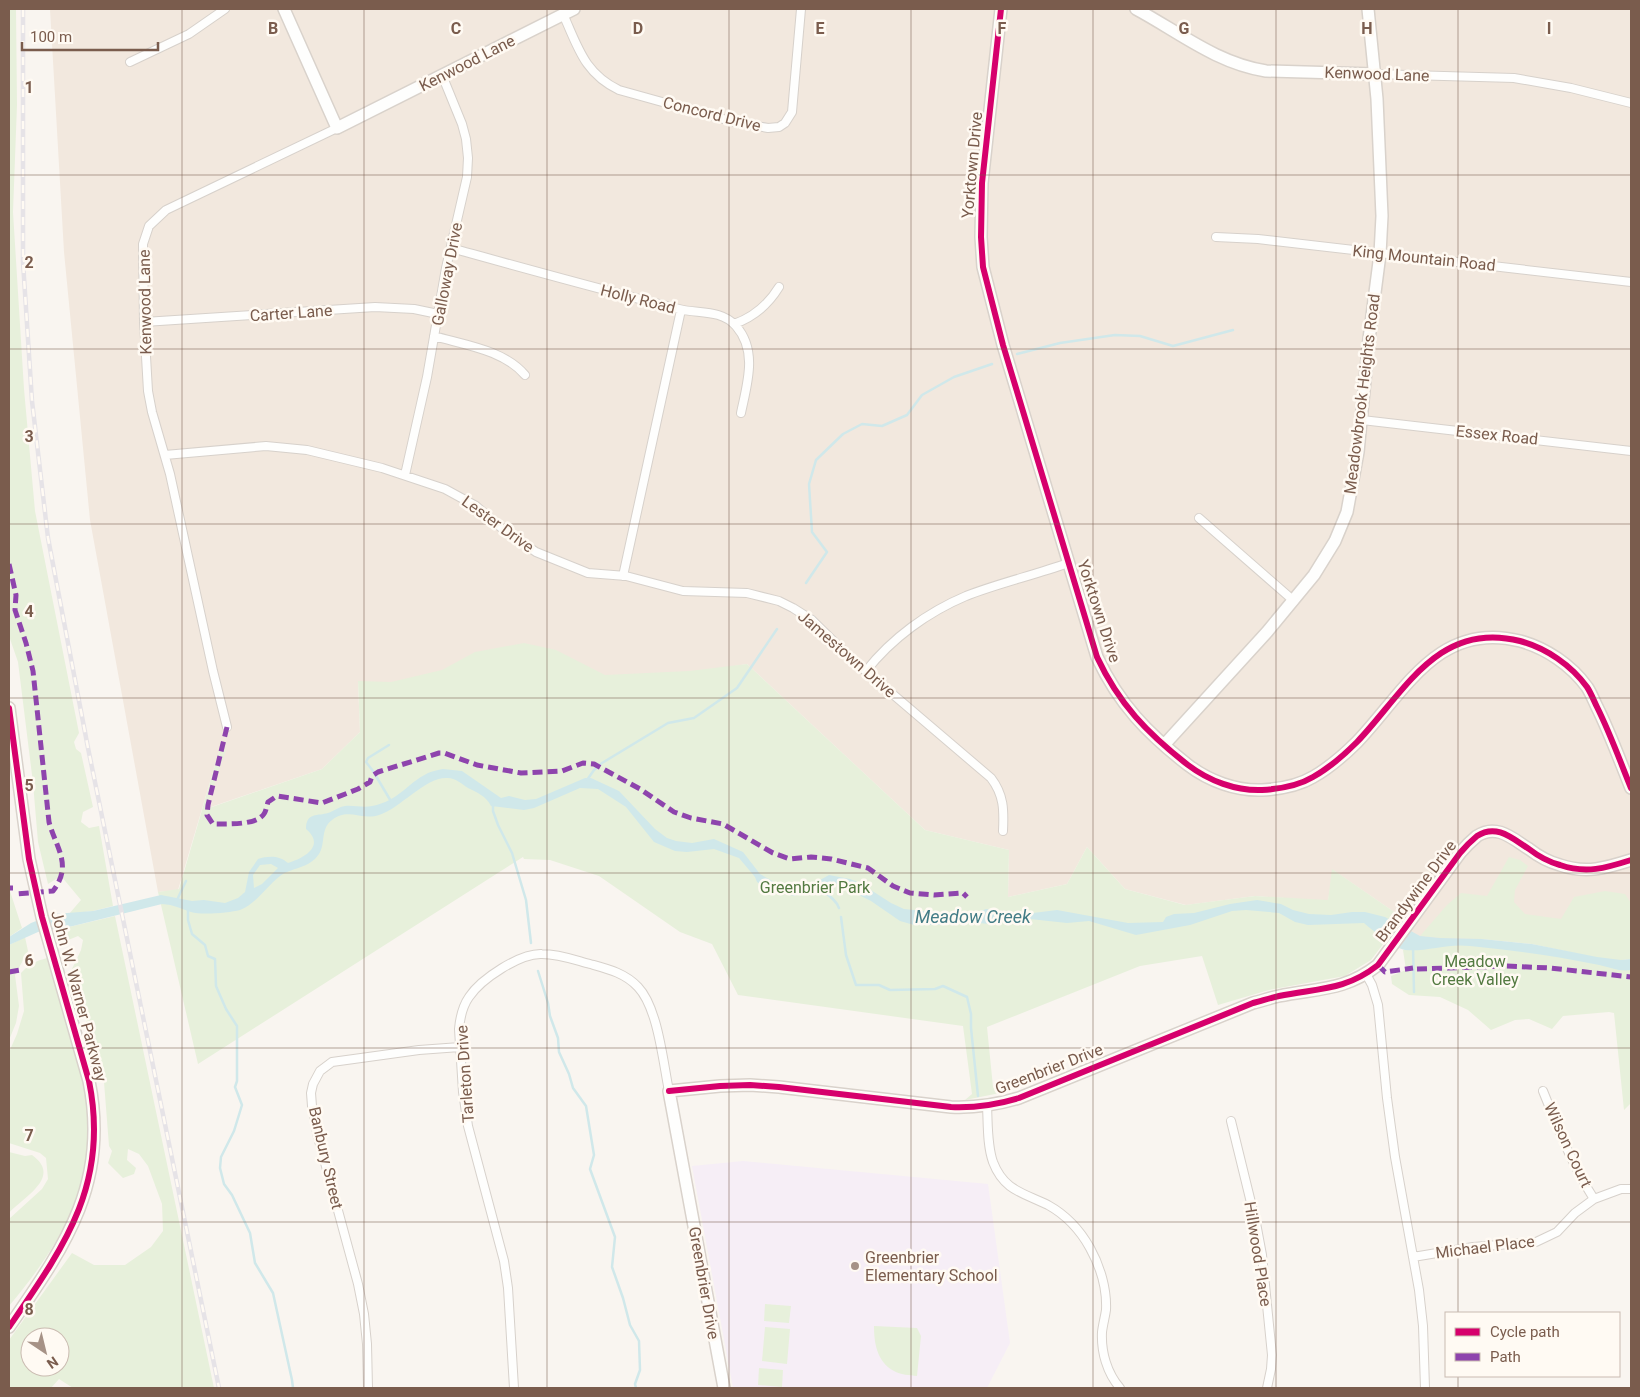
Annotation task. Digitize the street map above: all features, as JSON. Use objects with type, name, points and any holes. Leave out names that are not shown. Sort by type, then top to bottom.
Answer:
[{"type":"street","points":[[130,62],[189,34],[225,9]]},
{"type":"street","points":[[284,9],[337,128]]},
{"type":"street","name":"Kenwood Lane","points":[[227,727],[165,455],[152,412],[148,391],[144,322],[143,244],[150,226],[166,210],[337,128],[574,9]]},
{"type":"street","name":"Concord Drive","points":[[563,14],[586,62],[598,77],[608,84],[620,90],[734,122],[772,128],[785,123],[792,112],[801,9]]},
{"type":"street","name":"Yorktown Drive","points":[[1001,9],[982,183],[981,237],[983,267],[1001,336],[1097,656],[1119,698],[1164,746],[1206,777],[1239,788],[1258,790],[1288,787],[1312,778],[1342,756],[1358,741],[1408,682],[1434,658],[1472,640],[1512,639],[1542,649],[1556,657],[1575,673],[1587,688],[1631,788]]},
{"type":"street","name":"Kenwood Lane","points":[[1136,9],[1209,52],[1248,68],[1266,72],[1514,78],[1571,88],[1631,103]]},
{"type":"street","name":"Meadowbrook Heights Road","points":[[1164,746],[1294,601],[1328,556],[1342,527],[1353,486],[1362,420],[1369,339],[1380,254],[1382,216],[1379,127],[1368,9]]},
{"type":"street","name":"Galloway Drive","points":[[405,475],[451,248],[466,186],[468,158],[466,139],[462,124],[442,75]]},
{"type":"street","name":"King Mountain Road","points":[[1216,237],[1258,239],[1631,282]]},
{"type":"street","name":"Holly Road","points":[[451,248],[681,310],[717,314],[734,324]]},
{"type":"street","points":[[741,413],[750,362],[745,341],[734,324],[756,313],[766,305],[779,287]]},
{"type":"street","name":"Carter Lane","points":[[144,322],[375,307],[414,309],[438,314]]},
{"type":"street","points":[[623,576],[681,310]]},
{"type":"street","points":[[434,336],[503,356],[519,367],[526,375]]},
{"type":"street","name":"Essex Road","points":[[1362,420],[1631,451]]},
{"type":"street","name":"Lester Drive","points":[[165,455],[252,447],[287,447],[335,456],[438,486],[476,506],[513,537],[536,552],[588,573],[623,576]]},
{"type":"street","points":[[1199,518],[1294,601]]},
{"type":"street","points":[[866,670],[902,635],[944,607],[987,589],[1068,563]]},
{"type":"street","name":"Jamestown Drive","points":[[623,576],[684,591],[748,593],[779,601],[812,620],[866,670],[991,778],[1003,800],[1003,831]]},
{"type":"street","name":"John W. Warner Parkway","points":[[9,708],[29,859],[42,917],[84,1061],[92,1096],[94,1128],[93,1154],[87,1187],[73,1226],[56,1259],[9,1327]]},
{"type":"street","name":"Brandywine Drive","points":[[1366,974],[1381,961],[1460,853],[1473,840],[1484,833],[1494,831],[1509,835],[1546,860],[1574,869],[1603,869],[1631,860]]},
{"type":"street","name":"Tarleton Drive","points":[[514,1388],[508,1288],[504,1261],[468,1126],[463,1092],[459,1029],[460,1016],[469,996],[478,987],[518,959],[541,953],[555,954],[612,970],[630,980],[647,999],[652,1012],[669,1091]]},
{"type":"street","points":[[1366,974],[1372,985],[1378,1005],[1395,1157],[1423,1326],[1425,1388]]},
{"type":"street","name":"Greenbrier Drive","points":[[724,1388],[669,1091],[720,1086],[779,1087],[951,1107],[987,1106],[1019,1098],[1252,1003],[1279,996],[1341,986],[1366,974]]},
{"type":"street","name":"Banbury Street","points":[[368,1388],[364,1314],[358,1284],[318,1137],[312,1106],[312,1084],[320,1071],[332,1062],[460,1046]]},
{"type":"street","name":"Wilson Court","points":[[1543,1090],[1569,1155],[1594,1199]]},
{"type":"street","points":[[987,1106],[990,1151],[997,1170],[1003,1179],[1016,1191],[1048,1205],[1071,1222],[1080,1233],[1097,1262],[1105,1293],[1106,1309],[1102,1342],[1104,1355],[1112,1376],[1120,1388]]},
{"type":"street","name":"Hillwood Place","points":[[1230,1121],[1256,1223],[1262,1255],[1272,1355],[1267,1388]]},
{"type":"street","name":"Michael Place","points":[[1413,1257],[1473,1247],[1536,1242],[1557,1232],[1575,1213],[1594,1199],[1621,1189],[1631,1189]]},
{"type":"street","name":"John W. Warner Parkway","points":[[9,1320],[40,1283]]},
{"type":"shaded area","points":[[50,9],[1631,9],[1631,926],[1614,933],[1383,944],[1403,918],[1333,870],[1328,901],[1255,896],[1186,905],[1125,889],[1087,847],[1067,884],[1008,897],[1009,850],[925,830],[747,664],[607,687],[358,682],[360,732],[322,769],[205,809],[225,750],[220,748],[178,890],[158,892],[90,520],[64,252]]},
{"type":"shaded area","name":"Greenbrier Elementary School","points":[[743,1161],[988,1184],[1010,1343],[987,1388],[733,1388],[692,1166]]},
{"type":"green space","points":[[9,9],[16,9],[17,105],[13,212],[24,389],[35,511],[79,733],[74,742],[76,749],[81,753],[93,807],[83,812],[81,822],[89,828],[99,826],[113,906],[69,914],[81,900],[61,876],[48,884],[38,842],[33,783],[18,662],[9,636]]},
{"type":"green space","name":"Greenbrier Park","points":[[524,643],[556,650],[605,675],[689,671],[747,664],[925,830],[1009,850],[1008,897],[1067,884],[1087,847],[1125,889],[1185,905],[1255,896],[1328,900],[1332,869],[1403,918],[1371,960],[1345,976],[1269,990],[1218,1005],[1202,956],[1140,966],[987,1027],[993,1087],[1000,1093],[965,1100],[972,1094],[963,1026],[738,995],[712,944],[680,932],[599,876],[550,860],[524,859],[523,857],[198,1064],[158,892],[179,889],[220,748],[226,750],[206,809],[322,769],[360,732],[358,681],[391,682],[442,670],[475,652]]},
{"type":"green space","name":"Meadow Creek Valley","points":[[1509,857],[1520,860],[1528,866],[1515,890],[1514,902],[1525,914],[1561,919],[1574,897],[1605,891],[1625,894],[1631,903],[1631,959],[1622,960],[1631,963],[1631,1103],[1624,1110],[1614,1013],[1563,1016],[1552,1029],[1529,1019],[1515,1020],[1491,1030],[1468,1010],[1440,997],[1409,995],[1392,984],[1391,976],[1406,970],[1403,950],[1418,949],[1418,947],[1474,943],[1583,955],[1532,944],[1420,936],[1447,905],[1461,893],[1487,896]]},
{"type":"green space","points":[[9,888],[22,928],[9,937]]},
{"type":"green space","points":[[115,916],[214,1388],[73,1388],[59,1379],[51,1388],[9,1388],[9,1340],[72,1253],[94,1265],[125,1265],[151,1247],[163,1231],[162,1204],[148,1166],[139,1154],[128,1149],[127,1160],[136,1168],[134,1174],[123,1178],[108,1163],[112,1151],[109,1146],[104,1082],[71,971],[81,950],[83,940],[78,936],[61,943],[55,929]]},
{"type":"green space","points":[[25,937],[28,951],[15,975],[19,1006],[16,1023],[9,1040],[9,945]]},
{"type":"green space","points":[[47,958],[81,1070],[86,1093],[89,1138],[81,1185],[63,1228],[52,1249],[9,1306],[9,1219],[42,1189],[48,1179],[46,1158],[40,1153],[9,1143],[9,1052],[24,1011],[21,973],[33,963]]},
{"type":"green space","points":[[9,1152],[25,1156],[32,1155],[40,1163],[43,1171],[42,1179],[37,1186],[9,1213]]},
{"type":"green space","points":[[765,1304],[791,1306],[789,1323],[764,1321]]},
{"type":"green space","points":[[874,1326],[917,1328],[921,1336],[917,1376],[896,1372],[884,1363],[876,1345]]},
{"type":"green space","points":[[765,1327],[790,1329],[787,1364],[762,1361]]},
{"type":"green space","points":[[759,1368],[783,1370],[782,1387],[758,1385]]},
{"type":"water","name":"Meadow Creek","points":[[443,769],[462,771],[501,798],[509,796],[525,800],[536,799],[585,778],[591,778],[619,791],[655,829],[667,838],[692,843],[714,839],[743,852],[760,874],[776,883],[793,886],[813,884],[829,875],[850,879],[904,909],[943,913],[979,912],[986,909],[1025,914],[1057,910],[1128,923],[1163,922],[1166,917],[1174,914],[1194,913],[1230,904],[1257,900],[1281,904],[1293,910],[1309,914],[1331,915],[1365,912],[1385,917],[1420,936],[1532,944],[1597,957],[1621,960],[1631,959],[1631,970],[1617,970],[1579,961],[1462,945],[1405,950],[1390,943],[1364,923],[1308,925],[1295,922],[1279,913],[1246,910],[1232,911],[1190,925],[1136,935],[1089,921],[1067,923],[1030,919],[989,924],[960,921],[939,925],[914,925],[900,921],[871,901],[835,883],[794,896],[768,889],[757,882],[739,858],[714,849],[687,852],[675,851],[654,842],[626,807],[598,789],[580,788],[534,808],[524,810],[491,806],[481,795],[451,778],[431,782],[396,806],[379,815],[349,814],[338,816],[328,824],[324,832],[321,850],[315,859],[280,876],[256,899],[240,910],[222,913],[201,913],[162,904],[73,926],[38,932],[9,945],[9,937],[31,923],[54,914],[93,911],[161,895],[192,901],[204,900],[225,903],[238,898],[245,892],[249,872],[258,859],[273,857],[288,863],[306,855],[313,846],[314,841],[312,835],[306,829],[310,817],[328,813],[345,806],[369,807],[381,804],[396,796],[420,777]],"holes":[[[271,864],[278,868],[262,884],[254,888],[253,875],[260,865]]]},
{"type":"waterway","points":[[1017,354],[1060,343],[1115,335],[1140,336],[1173,346],[1233,330]]},
{"type":"waterway","points":[[806,583],[827,552],[812,532],[809,484],[816,460],[843,434],[862,424],[882,426],[907,415],[922,395],[954,377],[992,364]]},
{"type":"waterway","points":[[587,780],[602,763],[668,723],[694,718],[737,688],[777,629]]},
{"type":"waterway","points":[[389,745],[368,758],[366,762],[392,803]]},
{"type":"waterway","points":[[493,804],[493,811],[512,853],[526,900],[531,943]]},
{"type":"waterway","points":[[177,900],[186,881]]},
{"type":"waterway","points":[[818,887],[833,899],[839,908]]},
{"type":"waterway","points":[[188,909],[188,920],[192,934],[205,945],[208,956],[215,959],[216,986],[226,1009],[237,1026],[237,1081],[235,1087],[242,1105],[234,1131],[221,1157],[220,1168],[224,1184],[232,1195],[250,1233],[255,1263],[273,1293],[293,1388]]},
{"type":"waterway","points":[[841,917],[846,955],[856,985],[879,985],[890,990],[935,989],[943,986],[967,997],[971,1014],[978,1096]]},
{"type":"waterway","points":[[1413,946],[1414,992]]},
{"type":"waterway","points":[[538,971],[558,1038],[559,1052],[573,1088],[586,1106],[594,1155],[590,1169],[615,1237],[612,1267],[630,1325],[639,1341],[640,1370],[635,1384],[636,1388]]},
{"type":"railway","points":[[23,9],[23,262],[32,401],[48,538],[88,748],[219,1388]]},
{"type":"marked path","points":[[9,564],[16,595],[15,610],[33,671],[49,822],[59,848],[62,865],[59,882],[53,891],[15,894]]},
{"type":"marked path","points":[[227,727],[208,805],[207,815],[213,824],[238,824],[257,820],[266,811],[268,802],[277,796],[322,803],[358,789],[370,782],[372,776],[378,772],[439,753],[444,753],[477,765],[521,773],[562,771],[583,763],[594,764],[640,789],[674,812],[691,818],[723,824],[773,853],[790,859],[811,857],[831,859],[868,868],[893,886],[910,893],[934,895],[963,893],[967,897]]},
{"type":"marked path","points":[[1378,965],[1385,972],[1413,968]]},
{"type":"marked path","points":[[1417,969],[1506,966],[1550,968],[1631,977]]},
{"type":"marked path","points":[[9,972],[20,970]]},
{"type":"cycle path","points":[[1001,9],[982,183],[981,237],[983,267],[1003,345],[1097,657],[1115,689],[1135,717],[1188,765],[1205,776],[1223,784],[1242,789],[1282,788],[1307,780],[1336,761],[1357,742],[1425,665],[1445,651],[1467,641],[1491,637],[1520,641],[1539,648],[1557,658],[1581,679],[1591,694],[1631,788]]},
{"type":"cycle path","points":[[9,708],[29,859],[42,917],[89,1081],[94,1118],[93,1152],[87,1183],[78,1213],[48,1269],[9,1327]]},
{"type":"cycle path","points":[[669,1091],[750,1085],[951,1107],[977,1106],[1019,1098],[1253,1003],[1279,996],[1331,987],[1354,980],[1378,965],[1460,853],[1477,836],[1484,832],[1491,831],[1505,834],[1536,854],[1569,868],[1596,869],[1631,860]]},
{"type":"place","name":"Greenbrier Elementary School","points":[[855,1266]]}]
